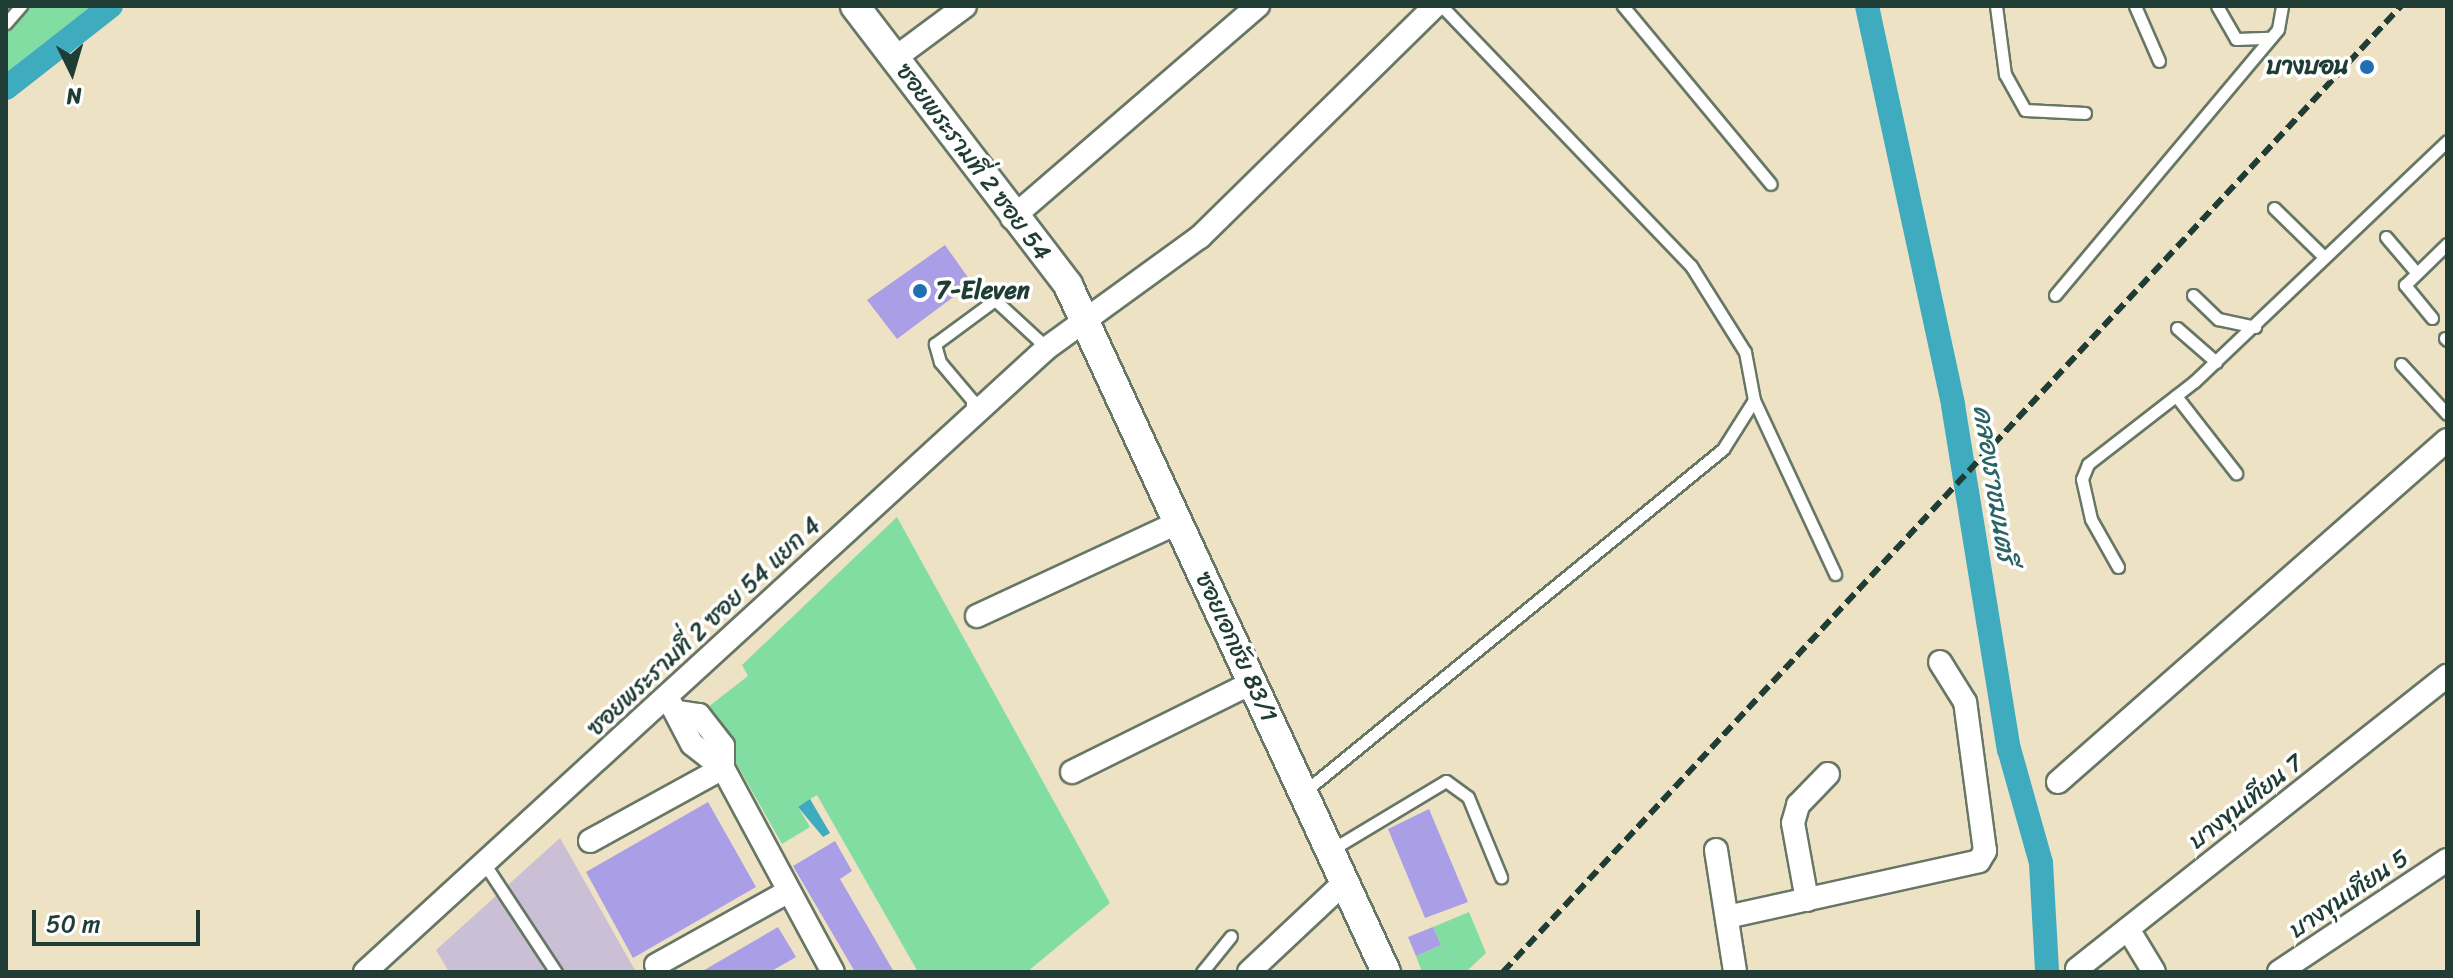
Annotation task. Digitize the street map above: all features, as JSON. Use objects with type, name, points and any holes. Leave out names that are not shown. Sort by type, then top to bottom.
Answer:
[{"type":"street","name":"ซอยพระรามที่ 2 ซอย 54","points":[[855,6],[1012,218],[1068,285],[1081,324]]},
{"type":"street","points":[[895,58],[965,6]]},
{"type":"street","points":[[1012,218],[1258,6]]},
{"type":"street","name":"ซอยพระรามที่ 2 ซอย 54 แยก 4","points":[[365,972],[484,863],[672,706],[1047,348],[1200,237],[1435,6]]},
{"type":"street","name":"ซอยเอกชัย 83/1","points":[[1081,324],[1253,682],[1386,972]]},
{"type":"street","points":[[2058,782],[2447,440]]},
{"type":"street","points":[[977,616],[1177,523]]},
{"type":"street","points":[[1727,917],[1968,867],[1983,856],[1965,702],[1940,662]]},
{"type":"street","name":"บางขุนเทียน 7","points":[[2077,969],[2447,676]]},
{"type":"street","points":[[1072,772],[1253,682]]},
{"type":"street","points":[[672,706],[682,732],[704,759],[723,768],[787,892],[833,972]]},
{"type":"street","points":[[590,841],[723,768]]},
{"type":"street","points":[[1807,900],[1793,823],[1798,805],[1828,774]]},
{"type":"street","points":[[1716,850],[1735,972]]},
{"type":"street","name":"บางขุนเทียน 5","points":[[2279,972],[2447,860]]},
{"type":"street","points":[[1249,972],[1345,882]]},
{"type":"street","points":[[656,965],[787,892]]},
{"type":"street","points":[[2128,929],[2154,972]]},
{"type":"lane","points":[[6,23],[21,6]]},
{"type":"lane","points":[[1442,6],[1691,266],[1745,352],[1754,400],[1835,574]]},
{"type":"lane","points":[[1623,6],[1771,184]]},
{"type":"lane","points":[[1996,6],[2005,74],[2025,110],[2085,113]]},
{"type":"lane","points":[[2135,6],[2159,61]]},
{"type":"lane","points":[[2217,6],[2236,39],[2270,38]]},
{"type":"lane","points":[[2055,295],[2270,38],[2282,6]]},
{"type":"lane","points":[[2118,567],[2091,519],[2082,479],[2088,464],[2176,396],[2255,327],[2321,254],[2447,141]]},
{"type":"lane","points":[[2274,208],[2321,254]]},
{"type":"lane","points":[[2386,237],[2415,271]]},
{"type":"lane","points":[[2432,318],[2405,285],[2415,271],[2447,244]]},
{"type":"lane","points":[[2193,295],[2209,315],[2255,327]]},
{"type":"lane","points":[[972,418],[972,400],[940,362],[935,344],[995,300],[1047,348]]},
{"type":"lane","points":[[2177,328],[2216,362]]},
{"type":"lane","points":[[2401,364],[2447,414]]},
{"type":"lane","points":[[2176,396],[2236,473]]},
{"type":"lane","points":[[1303,793],[1723,449],[1754,400]]},
{"type":"lane","points":[[1330,850],[1446,781],[1468,797],[1501,877]]},
{"type":"lane","points":[[484,863],[556,972]]},
{"type":"lane","points":[[1202,972],[1231,936]]},
{"type":"shaded area","points":[[560,838],[636,972],[449,972],[436,950]]},
{"type":"green space","points":[[6,6],[93,6],[6,74]]},
{"type":"green space","points":[[897,517],[1110,903],[1027,972],[918,972],[817,795],[798,807],[810,827],[782,844],[710,717],[708,707],[748,676],[742,665]]},
{"type":"green space","points":[[1469,912],[1486,953],[1466,972],[1422,972],[1416,956],[1441,945],[1433,927]]},
{"type":"water","points":[[810,799],[830,833],[823,837],[798,807]]},
{"type":"building","name":"7-Eleven","points":[[945,245],[972,283],[897,339],[867,300]]},
{"type":"building","points":[[708,802],[756,887],[633,958],[586,872]]},
{"type":"building","points":[[1429,809],[1468,902],[1425,918],[1388,829]]},
{"type":"building","points":[[835,841],[852,871],[840,879],[894,972],[855,972],[793,866]]},
{"type":"building","points":[[778,927],[796,957],[770,972],[701,972]]},
{"type":"building","points":[[1433,927],[1441,945],[1416,956],[1408,937]]},
{"type":"waterway","points":[[6,88],[111,6]]},
{"type":"waterway","name":"คลองราชมนตรี","points":[[1867,6],[1953,405],[2009,749],[2041,863],[2047,972]]},
{"type":"railway","points":[[1503,972],[2401,6]]},
{"type":"place","name":"บางบอน","points":[[2367,67]]},
{"type":"place","name":"7-Eleven","points":[[920,291]]}]
